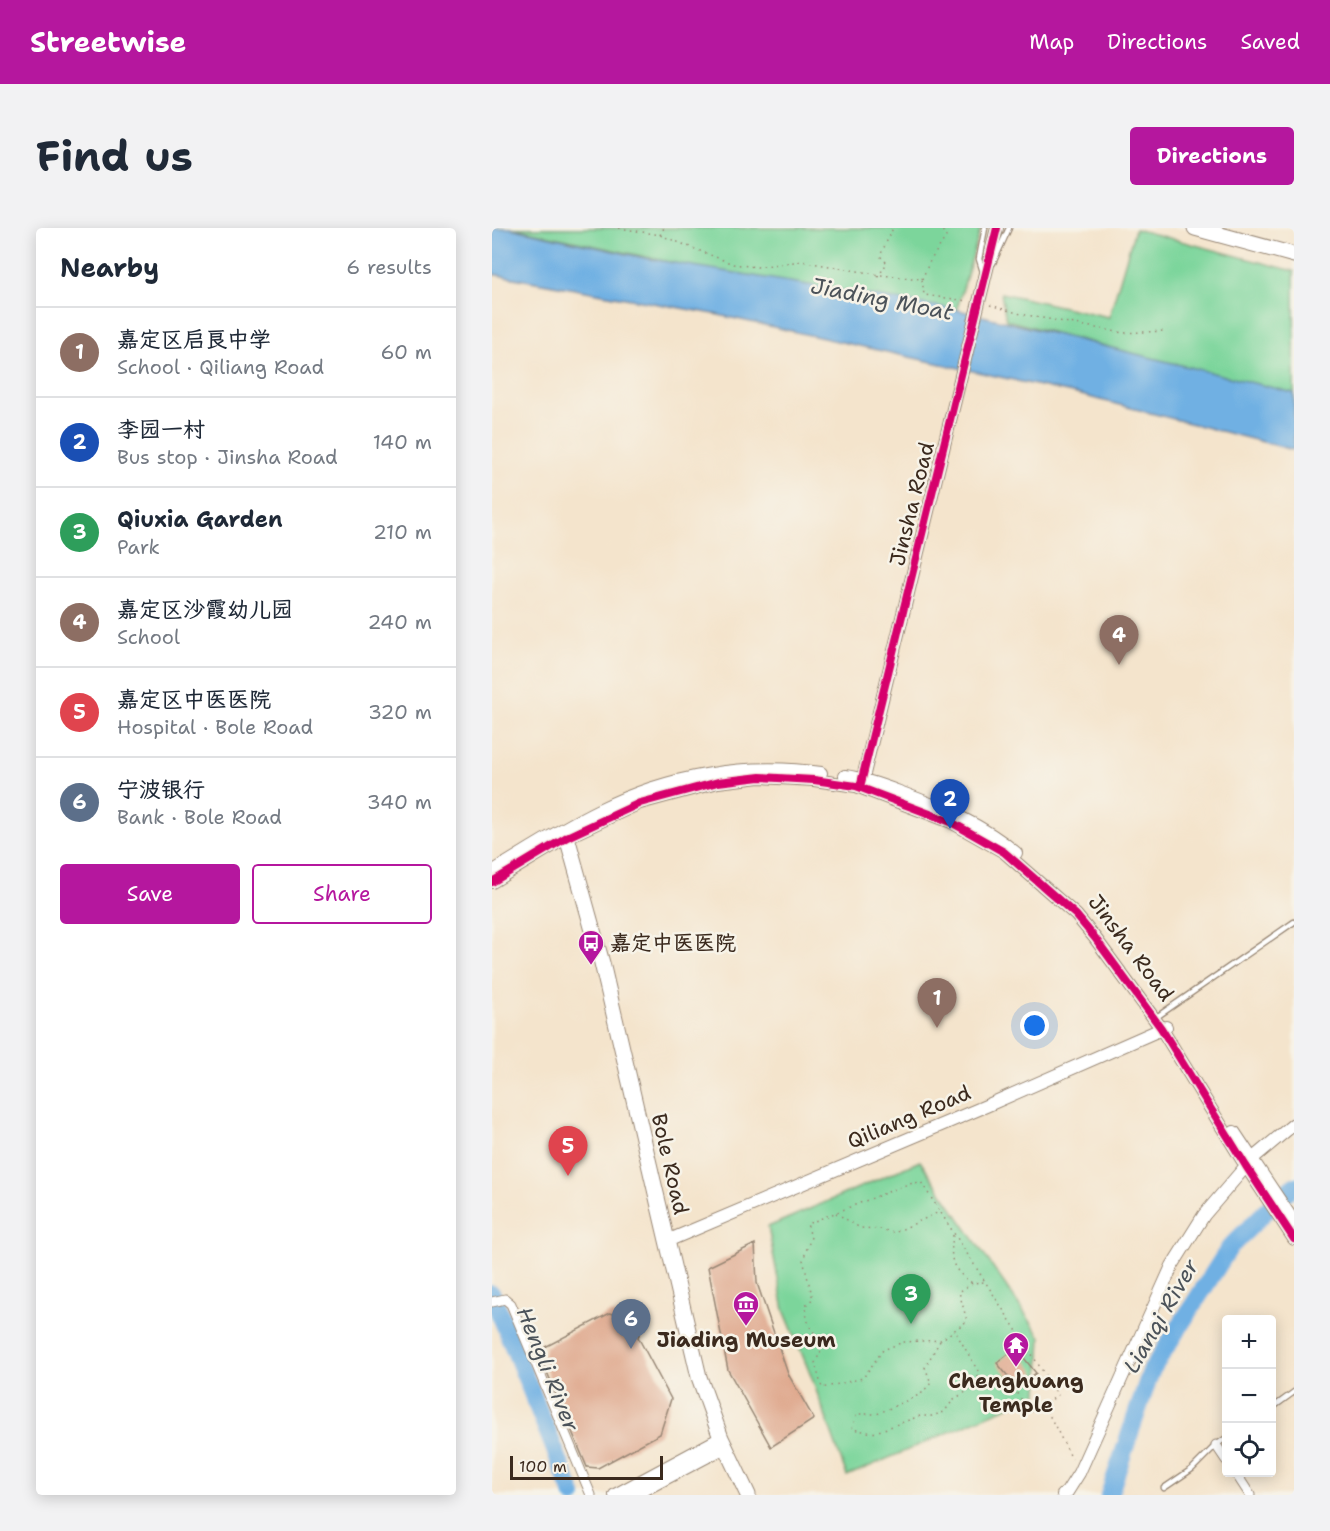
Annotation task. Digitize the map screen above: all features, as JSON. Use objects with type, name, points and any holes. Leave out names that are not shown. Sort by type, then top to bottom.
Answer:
[{"type":"main road","points":[[1195,228],[1294,255]]},
{"type":"main road","points":[[1228,228],[1294,246]]},
{"type":"main road","name":"Bole Road","points":[[567,837],[602,963],[699,1377],[723,1443],[748,1495]]},
{"type":"street","name":"Jinsha Road","points":[[997,228],[862,783],[947,810],[1003,842],[1049,880],[1091,922],[1158,1016],[1249,1162],[1275,1193],[1294,1222]]},
{"type":"street","points":[[492,872],[599,810],[639,793],[680,780],[729,771],[778,769],[862,783],[951,822],[1004,852],[1076,915],[1164,1028]]},
{"type":"street","points":[[492,882],[567,837],[640,803],[681,790],[718,782],[760,777],[862,783]]},
{"type":"street","name":"Qiliang Road","points":[[667,1241],[1164,1028]]},
{"type":"street","points":[[1063,1495],[1079,1473],[1172,1266],[1204,1215],[1249,1162],[1294,1124]]},
{"type":"street","points":[[1249,1162],[1294,1239]]},
{"type":"street","points":[[499,1300],[511,1304],[591,1495]]},
{"type":"street","points":[[615,1495],[723,1443]]},
{"type":"street","points":[[634,1495],[723,1443]]},
{"type":"street","points":[[1216,1445],[1222,1453]]},
{"type":"street","points":[[1238,1477],[1250,1495]]},
{"type":"lane","points":[[985,228],[979,259],[985,278]]},
{"type":"lane","points":[[985,278],[1009,228]]},
{"type":"lane","points":[[1158,1016],[1294,922]]},
{"type":"lane","points":[[1276,1405],[1294,1392]]},
{"type":"lane","points":[[1164,1488],[1192,1469],[1222,1441]]},
{"type":"path","points":[[620,228],[660,235],[734,264],[757,267],[801,261],[879,276],[922,279]]},
{"type":"path","points":[[660,235],[664,228]]},
{"type":"path","points":[[879,276],[886,263],[880,256],[893,228]]},
{"type":"path","points":[[941,228],[946,237],[930,261],[922,279],[924,295],[1123,333],[1164,331]]},
{"type":"path","points":[[940,1340],[903,1342],[883,1350],[863,1378],[822,1388],[815,1363],[824,1345],[810,1328],[805,1317],[807,1303],[813,1299],[803,1260],[811,1237],[807,1224],[908,1184],[921,1182],[1058,1395],[1031,1412],[1012,1387],[978,1385],[954,1399],[944,1412],[932,1416],[920,1416],[873,1433],[852,1429],[857,1414],[877,1414],[921,1394],[931,1383],[925,1367],[940,1340],[967,1321],[959,1292],[972,1283],[985,1282]]},
{"type":"path","points":[[835,1212],[860,1228],[880,1229],[894,1233],[940,1212]]},
{"type":"path","points":[[953,1232],[950,1257],[960,1275],[972,1283]]},
{"type":"path","points":[[954,1330],[978,1371],[978,1385]]},
{"type":"path","points":[[1044,1405],[1079,1473]]},
{"type":"green space","points":[[513,228],[981,228],[956,312],[738,277]]},
{"type":"green space","points":[[1135,229],[1294,271],[1294,396],[1006,320],[1001,293],[1109,317]]},
{"type":"green space","points":[[920,1161],[1041,1337],[1038,1394],[847,1476],[811,1376],[784,1310],[768,1227]]},
{"type":"water","name":"Jiading Moat","points":[[492,228],[510,228],[645,258],[954,309],[1294,393],[1294,450],[1081,395],[714,314],[492,274]]},
{"type":"building","name":"Jiading Museum","points":[[755,1244],[757,1283],[788,1374],[814,1419],[771,1447],[728,1370],[708,1267]]},
{"type":"building","points":[[610,1313],[645,1322],[638,1337],[671,1399],[660,1434],[598,1468],[587,1467],[542,1360],[545,1347]]},
{"type":"building","name":"Chenghuang Temple","points":[[1016,1348],[1036,1373],[1017,1387],[997,1363]]},
{"type":"waterway","name":"Lianqi River","points":[[1109,1495],[1151,1371],[1230,1247],[1294,1186]]},
{"type":"waterway","name":"Hengli River","points":[[492,1294],[573,1495]]},
{"type":"cycle path","points":[[860,787],[997,228]]},
{"type":"cycle path","points":[[492,882],[567,837],[640,803],[718,782],[760,777],[814,780],[856,786],[951,822],[1004,852],[1076,915],[1095,938],[1161,1028],[1294,1239]]},
{"type":"place","name":"嘉定区沙霞幼儿园","points":[[1119,665]]},
{"type":"place","name":"李园一村","points":[[950,829]]},
{"type":"place","name":"嘉定中医医院","points":[[591,966]]},
{"type":"place","name":"嘉定区启良中学","points":[[937,1028]]},
{"type":"place","name":"嘉定区中医医院","points":[[568,1176]]},
{"type":"place","name":"Qiuxia Garden","points":[[911,1324]]},
{"type":"place","name":"Jiading Museum","points":[[746,1327]]},
{"type":"place","name":"宁波银行","points":[[631,1349]]},
{"type":"place","name":"Chenghuang Temple","points":[[1016,1368]]}]
